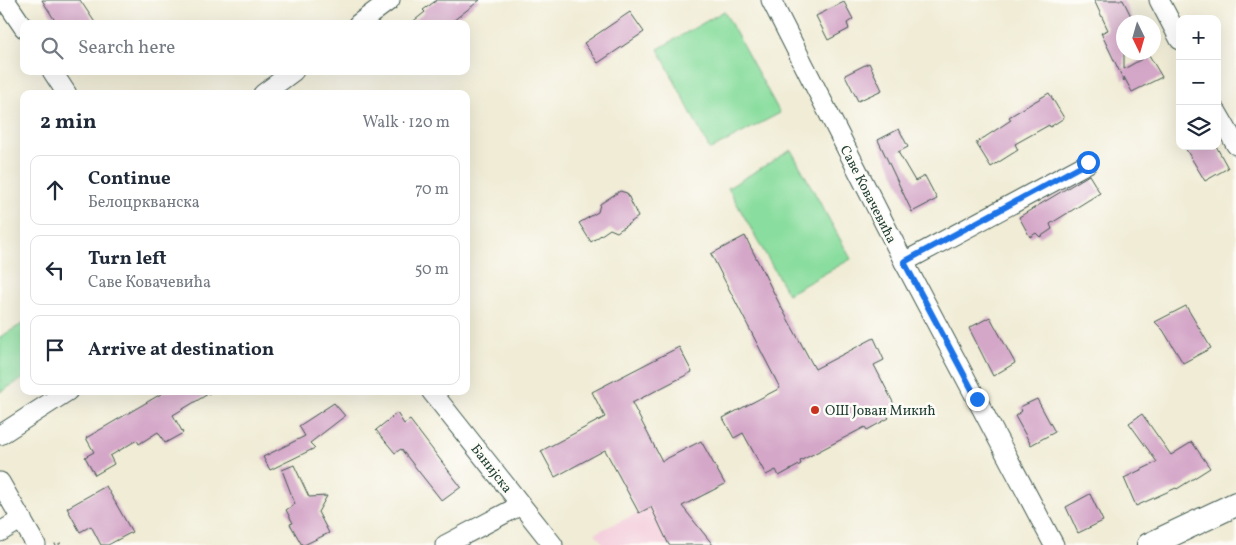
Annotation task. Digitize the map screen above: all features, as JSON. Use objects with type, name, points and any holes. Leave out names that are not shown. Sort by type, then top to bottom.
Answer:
[{"type":"street","points":[[5,0],[20,22]]},
{"type":"street","points":[[363,20],[390,0]]},
{"type":"street","name":"Саве Ковачевића","points":[[771,0],[904,262],[1054,545]]},
{"type":"street","points":[[1159,0],[1176,32]]},
{"type":"street","points":[[55,75],[64,90]]},
{"type":"street","points":[[268,90],[289,75]]},
{"type":"street","points":[[1221,119],[1236,145]]},
{"type":"street","points":[[904,262],[1088,162]]},
{"type":"street","points":[[0,435],[62,395]]},
{"type":"street","name":"Банијска","points":[[434,395],[553,545]]},
{"type":"street","points":[[0,482],[36,545]]},
{"type":"street","points":[[1148,545],[1236,504]]},
{"type":"street","points":[[445,545],[521,505]]},
{"type":"street","points":[[0,532],[22,520]]},
{"type":"path","points":[[55,545],[59,543],[61,545]]},
{"type":"shaded area","points":[[664,501],[669,512],[682,506],[713,545],[604,545],[595,533]]},
{"type":"green space","points":[[724,11],[780,113],[710,150],[658,49]]},
{"type":"green space","points":[[791,150],[851,259],[788,294],[728,188]]},
{"type":"green space","points":[[20,325],[20,380],[0,392],[0,337]]},
{"type":"building","points":[[42,0],[80,0],[93,20],[54,20]]},
{"type":"building","points":[[437,0],[480,0],[454,20],[415,20],[425,12],[423,10]]},
{"type":"building","points":[[1094,0],[1123,0],[1130,15],[1116,15],[1116,60],[1124,60],[1124,69],[1140,60],[1152,60],[1162,77],[1132,92],[1124,77],[1124,81],[1101,33],[1108,30]]},
{"type":"building","points":[[844,2],[853,19],[847,23],[849,29],[828,40],[816,16]]},
{"type":"building","points":[[630,12],[644,32],[598,63],[584,43]]},
{"type":"building","points":[[869,63],[882,90],[858,101],[845,75]]},
{"type":"building","points":[[1049,93],[1064,118],[1015,144],[1018,150],[991,167],[976,143],[1011,120],[1009,117]]},
{"type":"building","points":[[899,129],[908,147],[898,152],[915,181],[925,176],[937,199],[912,212],[878,140]]},
{"type":"building","points":[[1186,150],[1218,150],[1228,168],[1205,181]]},
{"type":"building","points":[[1089,175],[1100,193],[1050,224],[1052,229],[1040,237],[1036,233],[1030,237],[1019,217]]},
{"type":"building","points":[[620,191],[627,193],[638,217],[617,232],[610,229],[591,242],[579,223],[598,212],[600,204]]},
{"type":"building","points":[[745,236],[815,369],[874,338],[884,360],[874,365],[896,408],[886,414],[889,418],[867,430],[865,427],[800,461],[801,464],[779,476],[776,470],[766,475],[743,433],[734,438],[723,418],[780,388],[711,254]]},
{"type":"building","points":[[1186,306],[1211,348],[1183,363],[1163,330],[1155,322]]},
{"type":"building","points":[[990,317],[1015,363],[993,376],[969,328]]},
{"type":"building","points":[[679,347],[692,372],[632,403],[662,461],[701,441],[725,484],[682,506],[713,545],[669,545],[651,507],[639,513],[605,450],[555,477],[541,451],[605,417],[592,392]]},
{"type":"building","points":[[159,395],[206,395],[173,415],[183,433],[165,443],[158,432],[139,444],[137,440],[110,456],[114,464],[95,475],[85,457],[94,452],[86,438]]},
{"type":"building","points":[[1037,399],[1055,432],[1031,445],[1015,416],[1022,411],[1020,407]]},
{"type":"building","points":[[334,403],[345,416],[310,443],[315,448],[270,470],[263,457],[305,436],[299,426]]},
{"type":"building","points":[[397,413],[404,424],[410,420],[461,487],[442,501],[401,449],[395,453],[376,430]]},
{"type":"building","points":[[1142,414],[1171,455],[1192,442],[1210,468],[1177,489],[1136,506],[1124,478],[1157,462],[1129,423]]},
{"type":"building","points":[[294,465],[309,497],[327,496],[318,512],[329,533],[304,545],[302,545],[290,524],[293,523],[286,510],[295,504],[282,470]]},
{"type":"building","points":[[106,486],[132,532],[108,545],[101,545],[91,526],[80,532],[67,508]]},
{"type":"building","points":[[1090,494],[1103,521],[1078,533],[1066,507]]},
{"type":"place","name":"ОШ Јован Микић","points":[[815,410]]},
{"type":"route","points":[[977,399],[904,262],[1088,162]]}]
